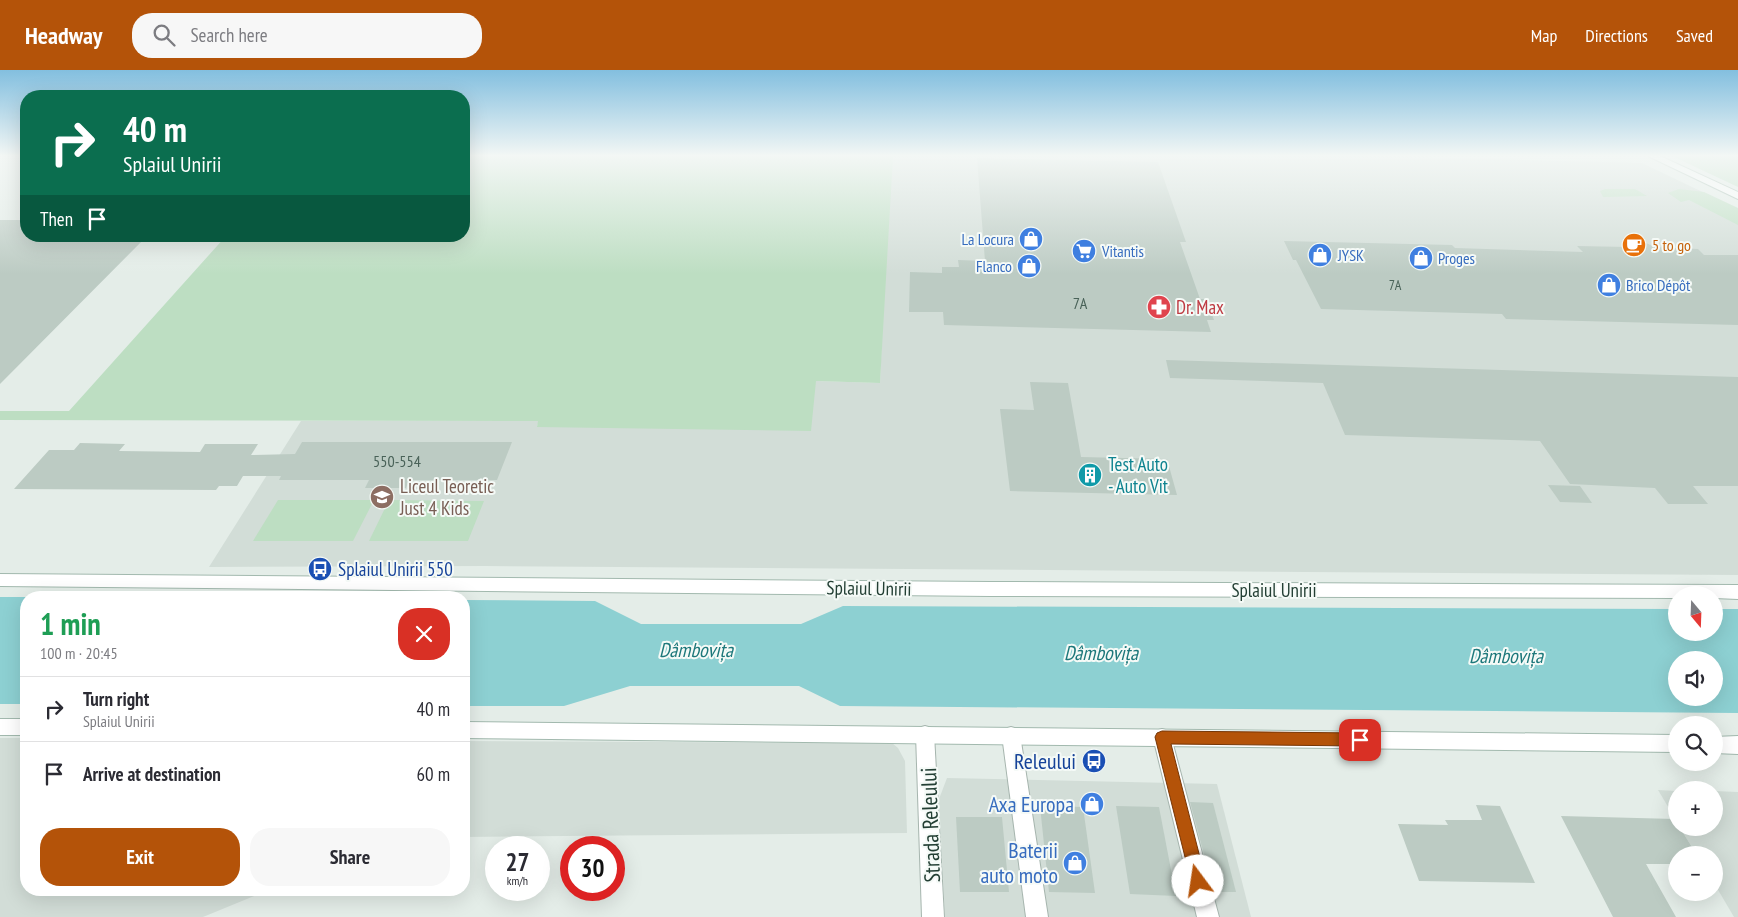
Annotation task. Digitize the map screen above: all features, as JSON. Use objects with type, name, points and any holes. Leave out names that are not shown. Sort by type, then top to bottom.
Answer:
[{"type":"main road","name":"Splaiul Unirii","points":[[0,580],[1000,589],[1738,592]]},
{"type":"main road","points":[[0,727],[20,727]]},
{"type":"main road","points":[[470,730],[1668,744]]},
{"type":"main road","name":"Strada Releului","points":[[925,734],[933,917]]},
{"type":"main road","points":[[1011,735],[1037,917]]},
{"type":"main road","points":[[1162,737],[1208,917]]},
{"type":"main road","points":[[1723,745],[1738,745]]},
{"type":"shaded area","points":[[888,196],[1710,196],[1738,209],[1738,575],[485,566],[209,567],[301,421],[539,421],[537,426],[816,381],[880,383]]},
{"type":"shaded area","points":[[0,738],[20,738],[20,896],[254,896],[203,917],[0,917]]},
{"type":"shaded area","points":[[470,741],[892,743],[898,748],[905,761],[907,833],[470,837]]},
{"type":"shaded area","points":[[947,778],[1217,784],[1251,917],[945,917],[939,799]]},
{"type":"shaded area","points":[[1658,790],[1668,791],[1668,807]]},
{"type":"shaded area","points":[[1723,791],[1738,792],[1738,917],[1734,917],[1723,898],[1723,846],[1691,846],[1685,836],[1723,836]]},
{"type":"green space","points":[[470,196],[891,196],[880,383],[816,381],[811,431],[537,427],[538,421],[0,420],[0,411],[69,411],[221,242],[470,242]]},
{"type":"green space","points":[[1602,196],[1647,196],[1603,197]]},
{"type":"green space","points":[[1672,196],[1711,196],[1738,208],[1738,225],[1689,200],[1681,202]]},
{"type":"green space","points":[[278,500],[374,500],[353,541],[253,541]]},
{"type":"green space","points":[[389,500],[484,501],[468,541],[369,541]]},
{"type":"water","points":[[0,597],[20,597],[20,704],[0,704]]},
{"type":"water","name":"Dâmbovița","points":[[470,600],[595,601],[641,624],[801,624],[843,606],[1668,609],[1668,641],[1723,641],[1723,609],[1738,609],[1738,713],[840,706],[799,686],[630,686],[564,706],[470,706]]},
{"type":"building","name":"Vitantis","points":[[980,196],[1170,196],[1186,242],[1180,242],[1200,299],[1206,299],[1214,320],[1207,320],[1211,332],[944,325],[943,312],[909,312],[910,272],[942,273],[942,267],[959,267],[958,260],[985,261]]},
{"type":"building","points":[[0,220],[20,220],[20,242],[141,242],[0,384]]},
{"type":"building","name":"Brico Dépôt","points":[[1630,236],[1655,247],[1698,249],[1704,255],[1738,255],[1738,325],[1506,319],[1502,314],[1321,309],[1284,241],[1452,245],[1455,248],[1583,252],[1577,246],[1628,247]]},
{"type":"building","points":[[1166,360],[1738,377],[1738,486],[1693,486],[1708,504],[1668,504],[1655,488],[1570,484],[1540,441],[1345,435],[1323,383],[1170,378]]},
{"type":"building","points":[[1030,382],[1068,383],[1081,457],[1167,459],[1177,495],[1010,491],[1000,409],[1034,410]]},
{"type":"building","points":[[302,442],[512,442],[497,480],[409,480],[406,488],[365,488],[369,480],[279,480],[281,476],[243,476],[237,486],[219,486],[216,490],[14,489],[49,450],[74,450],[80,443],[125,444],[119,451],[200,452],[205,444],[258,444],[251,455],[295,454]]},
{"type":"building","points":[[1548,485],[1580,486],[1592,503],[1560,502]]},
{"type":"building","points":[[1190,802],[1213,803],[1236,892],[1214,892]]},
{"type":"building","points":[[1476,805],[1500,806],[1535,883],[1419,881],[1398,824],[1448,825],[1445,820],[1482,820]]},
{"type":"building","points":[[1040,806],[1083,807],[1095,893],[1049,892]]},
{"type":"building","points":[[1116,806],[1159,807],[1176,896],[1130,894]]},
{"type":"building","points":[[1561,816],[1668,819],[1668,836],[1685,836],[1691,846],[1668,846],[1668,864],[1646,864],[1676,917],[1613,917]]},
{"type":"building","points":[[956,817],[1002,817],[1009,892],[960,892]]},
{"type":"place","name":"La Locura","points":[[1031,239]]},
{"type":"place","name":"5 to go","points":[[1634,245]]},
{"type":"place","name":"Vitantis","points":[[1084,251]]},
{"type":"place","name":"JYSK","points":[[1320,255]]},
{"type":"place","name":"Proges","points":[[1421,258]]},
{"type":"place","name":"Flanco","points":[[1029,266]]},
{"type":"place","name":"Brico Dépôt","points":[[1609,285]]},
{"type":"place","name":"Dr. Max","points":[[1159,307]]},
{"type":"place","name":"Test Auto - Auto Vit","points":[[1090,475]]},
{"type":"place","name":"Liceul Teoretic Just 4 Kids","points":[[382,497]]},
{"type":"place","name":"Splaiul Unirii 550","points":[[320,569]]},
{"type":"place","name":"Releului","points":[[1094,761]]},
{"type":"place","name":"Axa Europa","points":[[1092,804]]},
{"type":"place","name":"Baterii auto moto","points":[[1075,863]]},
{"type":"route","points":[[1198,881],[1162,737],[1360,740]]}]
